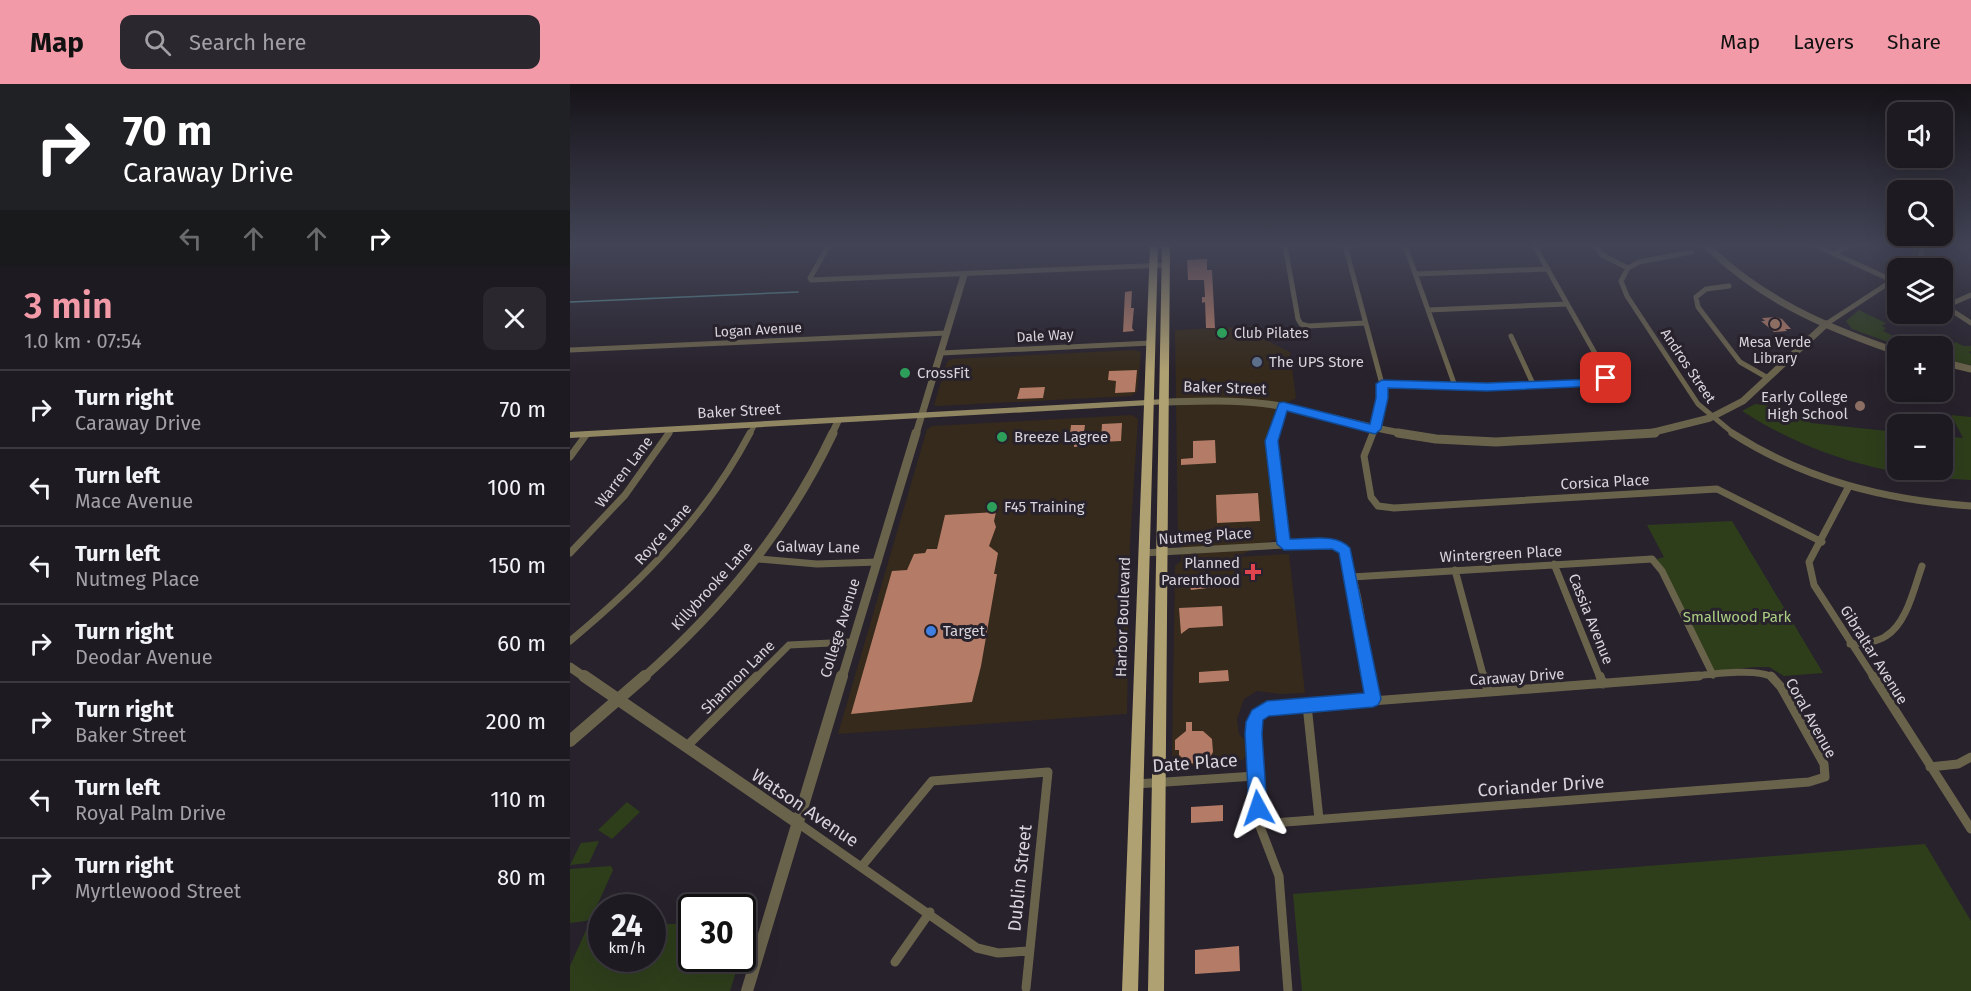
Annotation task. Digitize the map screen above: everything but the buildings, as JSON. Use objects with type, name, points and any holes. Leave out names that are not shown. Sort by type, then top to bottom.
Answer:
[{"type":"main road","name":"Harbor Boulevard","points":[[1130,991],[1152,287]]},
{"type":"main road","points":[[1156,991],[1164,552],[1166,287]]},
{"type":"main road","name":"Baker Street","points":[[570,435],[1165,402]]},
{"type":"street","name":"College Avenue","points":[[747,991],[960,287]]},
{"type":"street","points":[[1293,287],[1301,324],[1308,326],[1365,323]]},
{"type":"street","points":[[1356,287],[1382,384],[1382,398],[1375,429]]},
{"type":"street","points":[[1420,287],[1455,386]]},
{"type":"street","points":[[1382,384],[1534,386],[1597,382],[1606,378],[1605,371],[1558,287]]},
{"type":"street","name":"Andros Street","points":[[1624,287],[1698,404],[1710,418]]},
{"type":"street","points":[[1717,287],[1701,291],[1696,297],[1698,307],[1740,362],[1768,378]]},
{"type":"street","points":[[1757,287],[1780,302],[1826,324],[1887,348]]},
{"type":"street","points":[[1764,287],[1788,305]]},
{"type":"street","name":"Baker Street","points":[[1165,402],[1207,400],[1283,406],[1375,429],[1436,439],[1496,442],[1650,434],[1710,418],[1743,401],[1826,324],[1884,287]]},
{"type":"street","points":[[1953,302],[1971,295]]},
{"type":"street","points":[[1428,310],[1567,304]]},
{"type":"street","points":[[1953,311],[1971,323]]},
{"type":"street","name":"Logan Avenue","points":[[570,350],[947,333]]},
{"type":"street","points":[[1510,336],[1534,386]]},
{"type":"street","name":"Dale Way","points":[[941,353],[1151,343]]},
{"type":"street","points":[[1953,365],[1971,371]]},
{"type":"street","points":[[1953,369],[1971,371]]},
{"type":"street","points":[[1283,406],[1272,441],[1284,544]]},
{"type":"street","points":[[1710,418],[1773,457],[1848,488],[1926,504],[1971,506]]},
{"type":"street","name":"Killybrooke Lane","points":[[570,741],[619,700],[692,632],[758,559],[809,486],[838,421]]},
{"type":"street","name":"Royce Lane","points":[[570,641],[614,604],[682,536],[726,478],[754,426]]},
{"type":"street","name":"Corsica Place","points":[[1375,429],[1364,456],[1371,497],[1378,506],[1394,508],[1717,489],[1822,542]]},
{"type":"street","name":"Warren Lane","points":[[570,553],[623,499],[671,430]]},
{"type":"street","points":[[570,457],[586,435]]},
{"type":"street","name":"Gibraltar Avenue","points":[[1848,488],[1822,542],[1809,562],[1814,585],[1971,829]]},
{"type":"street","name":"Nutmeg Place","points":[[1143,553],[1284,544],[1340,546],[1345,551],[1352,577]]},
{"type":"street","name":"Galway Lane","points":[[758,559],[817,564],[878,562]]},
{"type":"street","name":"Wintergreen Place","points":[[1352,577],[1652,559],[1662,571],[1713,675]]},
{"type":"street","name":"Cassia Avenue","points":[[1554,564],[1603,684]]},
{"type":"street","points":[[1851,644],[1873,642],[1888,636],[1896,627],[1922,566]]},
{"type":"street","points":[[1455,570],[1488,693]]},
{"type":"street","points":[[1352,577],[1373,699]]},
{"type":"street","name":"Shannon Lane","points":[[686,747],[789,645],[852,642]]},
{"type":"street","name":"Watson Avenue","points":[[570,667],[930,912],[977,948],[998,953],[1029,951]]},
{"type":"street","name":"Caraway Drive","points":[[1255,776],[1254,722],[1258,715],[1267,709],[1373,699],[1488,693],[1755,672],[1770,675]]},
{"type":"street","name":"Coral Avenue","points":[[1770,675],[1781,687],[1824,764],[1825,777]]},
{"type":"street","points":[[1307,705],[1319,819]]},
{"type":"street","points":[[1930,767],[1958,764],[1971,757]]},
{"type":"street","name":"Dublin Street","points":[[862,866],[932,782],[1048,772],[1026,988]]},
{"type":"street","points":[[1255,776],[1259,824],[1279,876],[1288,991]]},
{"type":"street","name":"Date Place","points":[[1136,784],[1255,776]]},
{"type":"street","name":"Coriander Drive","points":[[1259,824],[1809,782],[1825,777]]},
{"type":"street","points":[[895,962],[930,912]]},
{"type":"shaded area","points":[[1260,326],[1262,338],[1290,352],[1296,398],[1277,408],[1266,443],[1276,539],[1236,557],[1289,554],[1305,693],[1280,694],[1257,691],[1244,699],[1237,719],[1239,734],[1245,740],[1246,756],[1243,760],[1184,767],[1173,762],[1172,755],[1175,566],[1181,561],[1182,544],[1178,542],[1175,330]]},
{"type":"shaded area","points":[[1134,350],[1141,352],[1137,392],[1131,396],[934,405],[947,362],[952,359]]},
{"type":"shaded area","points":[[1132,415],[1138,419],[1130,542],[1127,714],[838,734],[927,429],[932,426]]},
{"type":"green space","points":[[1859,310],[1886,323],[1882,326],[1886,328],[1883,331],[1893,336],[1887,336],[1887,341],[1852,329],[1846,321]]},
{"type":"green space","points":[[1956,342],[1963,346],[1971,346],[1969,352],[1971,365],[1953,361],[1953,344]]},
{"type":"green space","points":[[1755,404],[1786,408],[1811,423],[1887,431],[1887,470],[1823,452],[1769,427],[1742,411]]},
{"type":"green space","points":[[1953,415],[1971,417],[1971,480],[1953,479],[1953,437],[1963,438]]},
{"type":"green space","name":"Smallwood Park","points":[[1732,521],[1823,673],[1784,676],[1769,667],[1714,671],[1657,559],[1664,557],[1647,525]]},
{"type":"green space","points":[[627,802],[640,812],[612,839],[598,830]]},
{"type":"green space","points":[[599,841],[589,863],[570,865],[581,843]]},
{"type":"green space","points":[[1925,844],[1971,921],[1971,991],[1302,991],[1293,894]]},
{"type":"green space","points":[[611,866],[613,870],[602,894],[588,894],[588,920],[586,921],[570,923],[570,869]]},
{"type":"green space","points":[[666,924],[678,924],[678,972],[736,972],[730,991],[570,991],[570,966],[587,928],[588,972],[666,972]]},
{"type":"waterway","points":[[570,302],[798,292]]},
{"type":"place","name":"Mesa Verde Library","points":[[1775,324]]},
{"type":"place","name":"Club Pilates","points":[[1222,333]]},
{"type":"place","name":"The UPS Store","points":[[1257,362]]},
{"type":"place","name":"CrossFit","points":[[905,373]]},
{"type":"place","name":"Early College High School","points":[[1860,406]]},
{"type":"place","name":"Breeze Lagree","points":[[1002,437]]},
{"type":"place","name":"F45 Training","points":[[992,507]]},
{"type":"place","name":"Planned Parenthood","points":[[1253,572]]},
{"type":"place","name":"Target","points":[[931,631]]},
{"type":"route","points":[[1258,808],[1254,734],[1254,722],[1258,715],[1267,709],[1373,699],[1352,577],[1345,551],[1340,546],[1332,544],[1284,544],[1272,441],[1283,406],[1375,429],[1382,398],[1382,384],[1534,386],[1597,382],[1606,378]]}]
